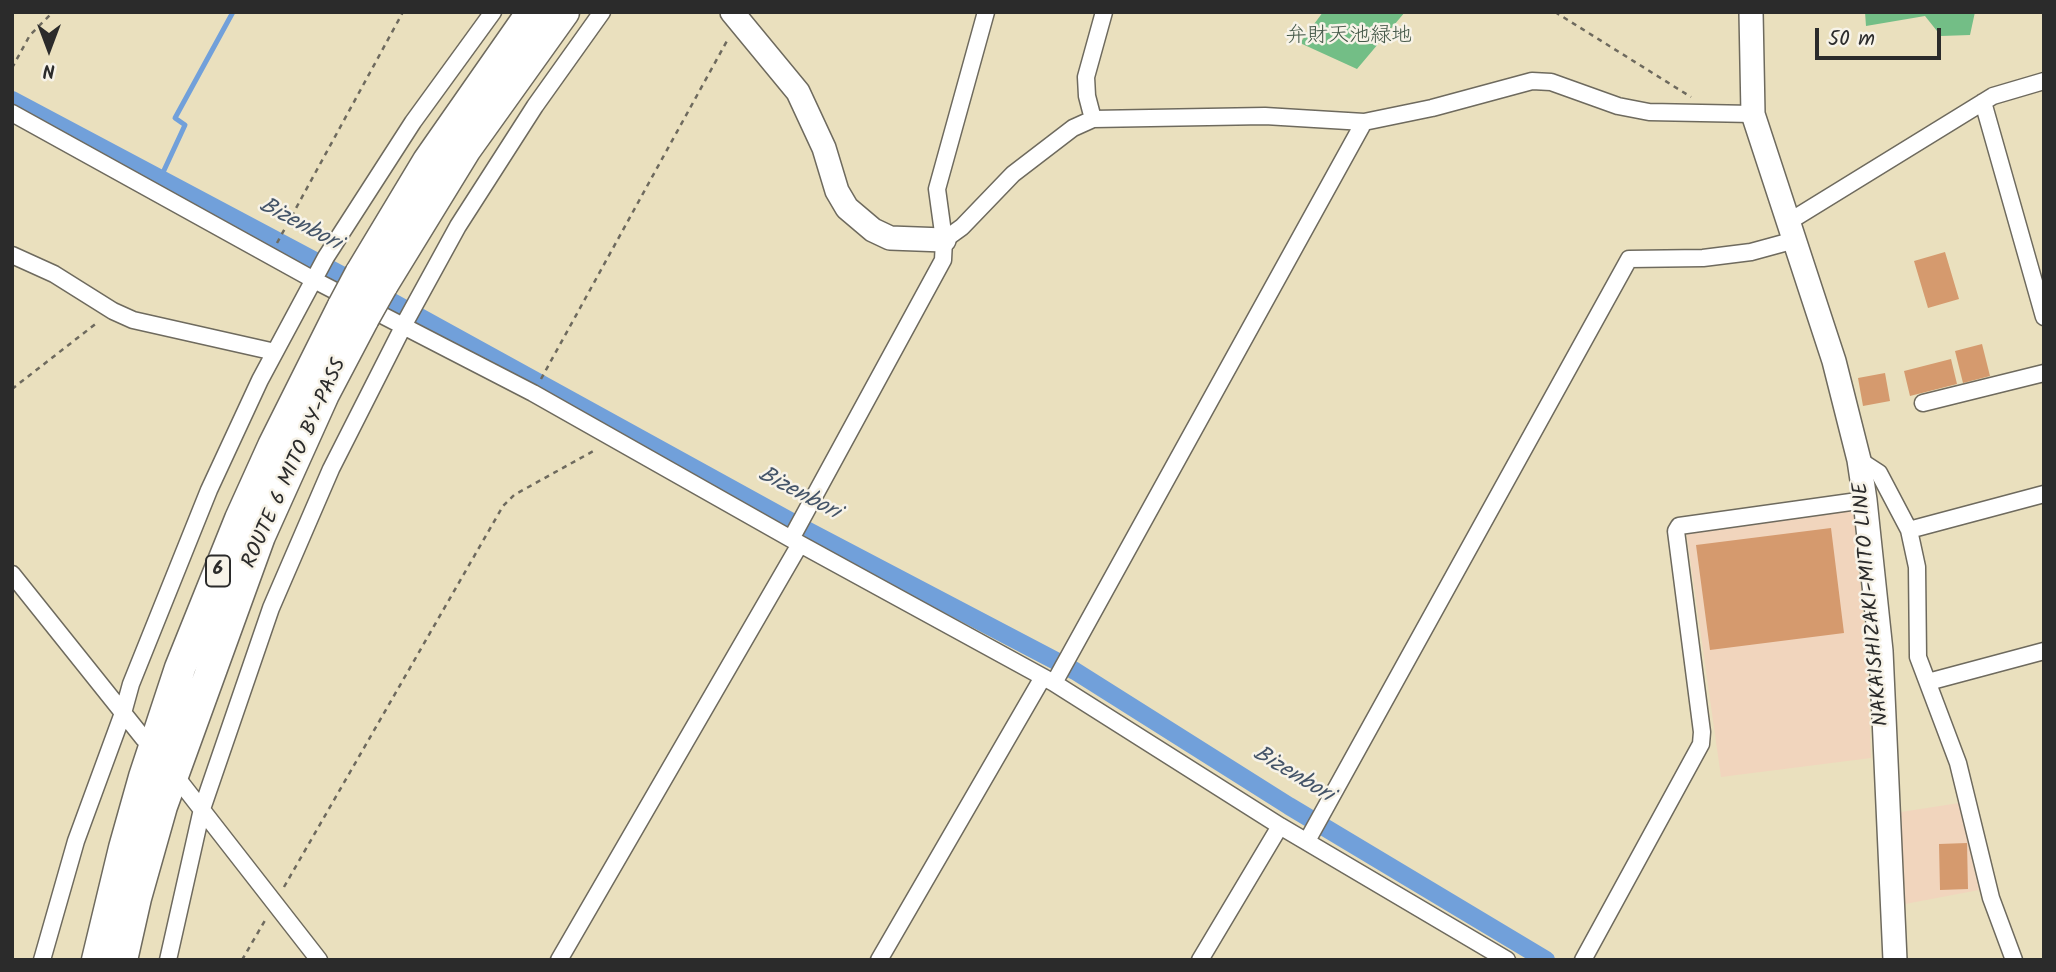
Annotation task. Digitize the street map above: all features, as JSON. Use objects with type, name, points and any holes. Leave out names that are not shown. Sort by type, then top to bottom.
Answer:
[{"type":"highway","name":"ROUTE 6 MITO BY-PASS","points":[[97,960],[144,777],[180,668],[225,554],[273,446],[354,312],[428,161],[532,12]]},
{"type":"highway","name":"ROUTE 6 MITO BY-PASS","points":[[371,280],[564,12]]},
{"type":"highway","name":"ROUTE 6 MITO BY-PASS","points":[[122,960],[162,806],[260,537],[324,394],[354,312]]},
{"type":"highway","points":[[134,960],[162,806]]},
{"type":"highway","points":[[75,960],[95,899],[124,848]]},
{"type":"main road","name":"NAKAISHIZAKI-MITO LINE","points":[[1751,12],[1753,114],[1834,360],[1859,460],[1873,556],[1881,651],[1895,960]]},
{"type":"main road","points":[[735,16],[798,92],[824,148],[837,191],[847,208],[873,230],[890,238],[944,240]]},
{"type":"street","points":[[42,960],[76,841],[131,684],[209,490],[275,352],[319,269],[413,122],[493,12]]},
{"type":"street","points":[[168,960],[202,809],[271,608],[331,469],[405,322],[458,226],[534,106],[602,12]]},
{"type":"street","points":[[559,960],[795,539],[943,260],[944,240],[937,189],[986,12]]},
{"type":"street","points":[[1093,119],[1087,96],[1086,77],[1104,12]]},
{"type":"street","points":[[944,240],[962,227],[1013,174],[1073,128],[1093,119],[1265,116],[1364,122],[1432,108],[1532,81],[1551,82],[1618,106],[1649,112],[1753,114]]},
{"type":"street","points":[[1309,838],[1629,259],[1703,258],[1751,252],[1792,230],[1993,96],[2044,81]]},
{"type":"street","points":[[1983,102],[2044,317]]},
{"type":"street","points":[[12,113],[319,269],[405,322],[614,440],[1052,678],[1280,826],[1309,838],[1507,960]]},
{"type":"street","points":[[878,960],[1052,678],[1067,659],[1364,122]]},
{"type":"street","points":[[12,255],[54,274],[113,311],[133,320],[275,352]]},
{"type":"street","points":[[1923,403],[2044,373]]},
{"type":"street","points":[[1859,460],[1879,473],[1909,530],[1917,567],[1918,657],[1966,786],[1991,898],[2014,960]]},
{"type":"street","points":[[1909,530],[2044,494]]},
{"type":"street","points":[[1583,960],[1702,744],[1676,531],[1679,526],[1865,500]]},
{"type":"street","points":[[12,574],[144,739]]},
{"type":"street","points":[[1928,682],[2044,651]]},
{"type":"street","points":[[181,783],[319,960]]},
{"type":"street","points":[[1200,960],[1280,826]]},
{"type":"path","points":[[12,68],[30,35],[53,12]]},
{"type":"path","points":[[282,234],[403,12]]},
{"type":"path","points":[[1555,12],[1718,113]]},
{"type":"path","points":[[544,374],[735,16]]},
{"type":"path","points":[[12,389],[113,311]]},
{"type":"path","points":[[243,960],[503,506],[514,495],[614,440]]},
{"type":"shaded area","points":[[1853,508],[1867,654],[1871,758],[1721,777],[1686,530]]},
{"type":"shaded area","points":[[1959,803],[1979,890],[1905,904],[1901,812]]},
{"type":"green space","name":"弁財天池緑地","points":[[1323,12],[1405,12],[1357,69],[1300,43]]},
{"type":"green space","points":[[1865,12],[1975,12],[1970,35],[1941,36],[1925,16],[1866,26]]},
{"type":"building","points":[[1945,252],[1959,299],[1928,308],[1914,261]]},
{"type":"building","points":[[1982,344],[1990,376],[1963,383],[1955,351]]},
{"type":"building","points":[[1951,359],[1957,384],[1910,396],[1904,371]]},
{"type":"building","points":[[1885,373],[1890,401],[1863,406],[1858,378]]},
{"type":"building","points":[[1831,528],[1844,633],[1710,650],[1696,545]]},
{"type":"building","points":[[1967,843],[1968,889],[1940,890],[1939,844]]},
{"type":"waterway","points":[[160,179],[185,125],[175,118],[233,12]]},
{"type":"waterway","name":"Bizenbori","points":[[12,100],[394,303],[808,531],[1075,671],[1289,806],[1546,960]]}]
